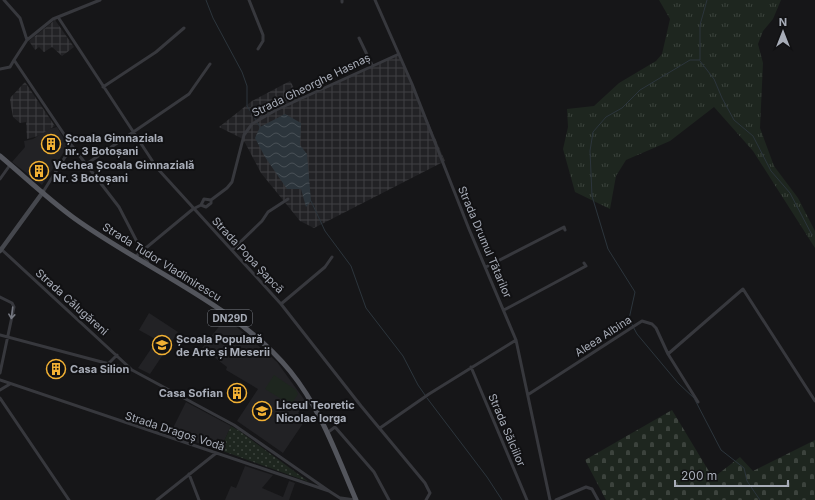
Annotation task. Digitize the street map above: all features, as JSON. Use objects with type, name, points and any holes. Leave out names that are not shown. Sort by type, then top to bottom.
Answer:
[{"type":"main road","name":"Strada Tudor Vladimirescu","points":[[0,156],[74,218],[219,310],[260,340],[290,371],[315,408],[355,500]]},
{"type":"main road","points":[[1,250],[43,192]]},
{"type":"street","points":[[4,0],[20,18],[27,40]]},
{"type":"street","points":[[0,69],[10,67],[27,40],[45,23],[100,0]]},
{"type":"street","points":[[250,0],[262,35],[262,45],[258,49]]},
{"type":"street","name":"Strada Drumul Tătarilor","points":[[375,0],[399,54],[469,229],[516,340],[529,394],[550,500]]},
{"type":"street","name":"Strada Popa Șapcă","points":[[58,17],[157,168],[281,304],[429,489],[429,496],[426,500]]},
{"type":"street","points":[[103,87],[156,52],[184,28]]},
{"type":"street","points":[[359,38],[372,65]]},
{"type":"street","name":"Strada Gheorghe Hasnaș","points":[[135,256],[193,209],[201,205],[204,199],[211,200],[227,188],[232,182],[244,135],[252,124],[260,118],[372,65],[399,54]]},
{"type":"street","points":[[14,60],[72,146],[120,207],[132,229],[140,251],[148,265]]},
{"type":"street","points":[[86,165],[189,94],[210,64]]},
{"type":"street","points":[[43,192],[72,146]]},
{"type":"street","points":[[0,179],[10,165]]},
{"type":"street","points":[[232,250],[262,221],[268,212],[288,199]]},
{"type":"street","points":[[201,205],[206,207],[211,200]]},
{"type":"street","points":[[486,267],[564,227],[565,230]]},
{"type":"street","name":"Strada Călugăreni","points":[[1,250],[132,370]]},
{"type":"street","points":[[281,304],[325,268],[332,258]]},
{"type":"street","points":[[504,310],[586,266],[584,263]]},
{"type":"street","points":[[668,354],[743,289],[815,401]]},
{"type":"street","points":[[0,297],[12,303],[14,307],[0,373]]},
{"type":"street","name":"Aleea Albina","points":[[529,394],[642,321],[652,324],[668,354],[698,402]]},
{"type":"street","points":[[0,335],[132,370],[234,424],[329,491]]},
{"type":"street","points":[[380,428],[470,367],[516,340]]},
{"type":"street","points":[[109,363],[117,355]]},
{"type":"street","name":"Strada Sălciilor","points":[[470,367],[527,500]]},
{"type":"street","name":"Strada Dragoș Vodă","points":[[0,380],[329,491],[343,500]]},
{"type":"street","points":[[0,390],[10,384]]},
{"type":"street","points":[[0,398],[69,500]]},
{"type":"street","points":[[327,433],[335,427],[374,472],[389,500]]},
{"type":"street","points":[[157,500],[216,454]]},
{"type":"street","points":[[189,474],[199,500]]},
{"type":"street","points":[[556,500],[586,487],[592,489],[598,500]]},
{"type":"street","points":[[339,497],[355,500]]},
{"type":"shaded area","points":[[55,20],[74,47],[62,56],[52,47],[44,52],[39,47],[35,50],[29,41]]},
{"type":"shaded area","points":[[399,54],[445,161],[314,228],[300,221],[261,173],[243,139],[219,127],[252,101],[290,81],[301,100]]},
{"type":"shaded area","points":[[25,82],[55,126],[38,136],[27,139],[26,122],[20,123],[13,117],[10,101],[10,98]]},
{"type":"shaded area","points":[[57,127],[68,146],[42,185],[12,162],[25,147],[24,141],[33,139],[49,129]]},
{"type":"shaded area","name":"Școala Populară de Arte și Meserii","points":[[149,313],[178,332],[150,374],[138,368],[157,340],[139,330]]},
{"type":"shaded area","points":[[225,319],[238,328],[277,362],[306,402],[298,413],[306,419],[283,453],[237,421],[258,389],[226,370],[227,367],[202,348]]},
{"type":"shaded area","points":[[186,402],[231,426],[220,450],[170,434]]},
{"type":"shaded area","points":[[245,466],[273,475],[262,488],[283,497],[289,481],[295,483],[289,500],[225,500],[231,486],[236,488]]},
{"type":"green space","points":[[659,0],[781,0],[773,19],[763,31],[758,44],[763,63],[760,128],[774,166],[798,198],[815,231],[815,248],[753,151],[714,107],[670,141],[626,160],[616,176],[610,209],[575,192],[563,149],[568,127],[567,109],[594,106],[619,83],[656,61],[662,54],[670,19]]},
{"type":"green space","points":[[274,375],[296,390],[298,394],[291,405],[265,389]]},
{"type":"green space","points":[[672,410],[713,478],[740,457],[753,471],[815,440],[815,500],[606,500],[585,460]]},
{"type":"green space","points":[[231,426],[238,430],[309,482],[220,450]]},
{"type":"water","points":[[285,114],[301,123],[300,145],[307,154],[311,201],[306,207],[301,189],[287,189],[265,157],[255,138],[260,127]]},
{"type":"waterway","points":[[206,0],[213,18],[242,72],[247,86],[247,106],[256,120]]},
{"type":"waterway","points":[[707,0],[700,25],[700,60],[690,60],[640,90],[622,108],[606,117],[593,132],[590,151],[592,196],[608,249],[635,292],[629,319],[637,334],[678,383],[694,398],[721,450],[744,468],[747,481],[760,500]]},
{"type":"waterway","points":[[700,61],[714,79],[734,120],[753,136],[771,171],[790,193],[812,235]]},
{"type":"waterway","points":[[257,122],[260,127]]},
{"type":"waterway","points":[[311,201],[325,231],[351,266],[366,308],[403,356],[425,395]]},
{"type":"waterway","points":[[427,398],[487,477],[502,500]]},
{"type":"place","name":"Școala Gimnaziala nr. 3 Botoșani","points":[[51,144]]},
{"type":"place","name":"Vechea Școala Gimnazială Nr. 3 Botoșani","points":[[39,171]]},
{"type":"place","name":"Școala Populară de Arte și Meserii","points":[[162,345]]},
{"type":"place","name":"Casa Silion","points":[[56,369]]},
{"type":"place","name":"Casa Sofian","points":[[237,393]]},
{"type":"place","name":"Liceul Teoretic Nicolae Iorga","points":[[262,411]]}]
